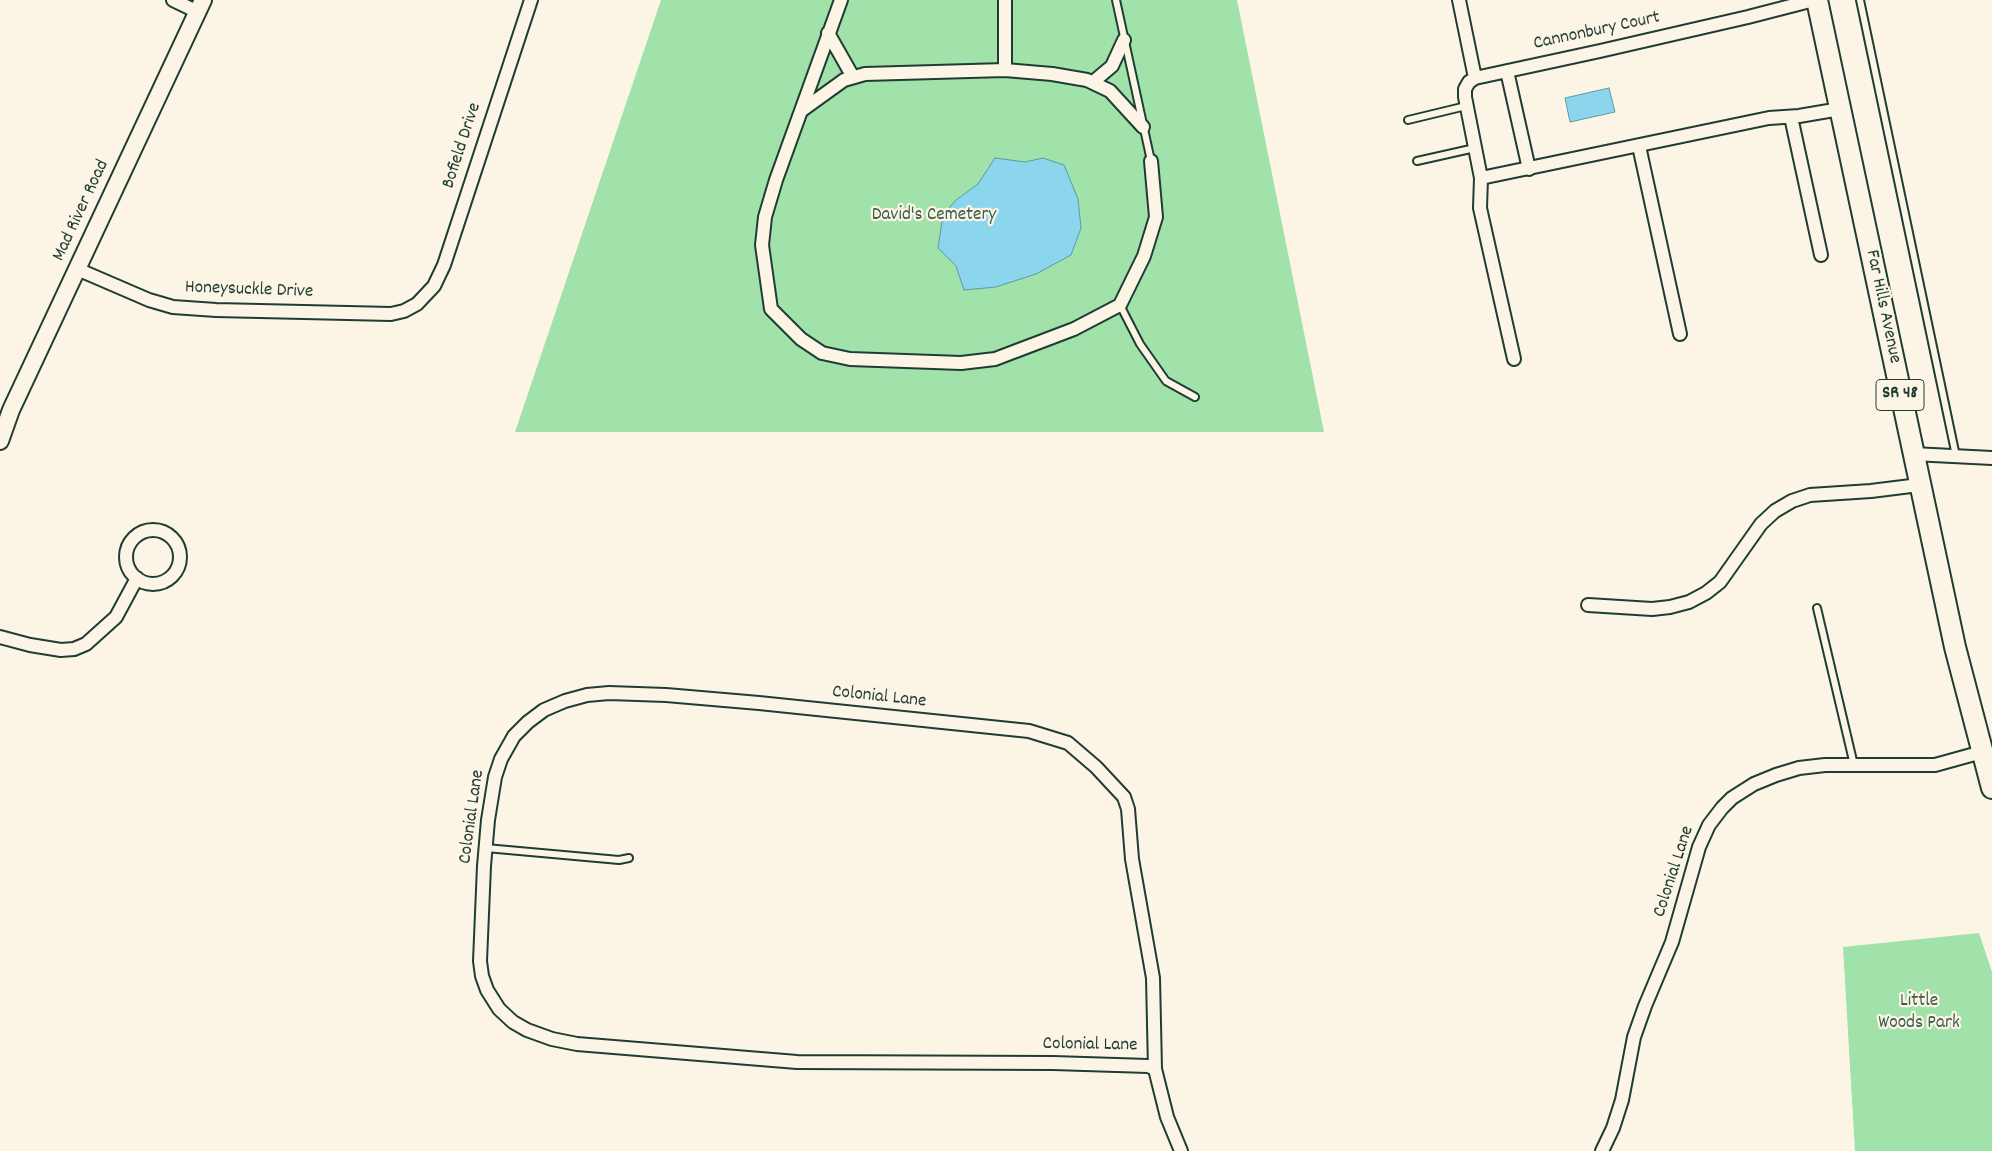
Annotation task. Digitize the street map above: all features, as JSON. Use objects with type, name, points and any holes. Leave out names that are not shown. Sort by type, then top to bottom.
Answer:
[{"type":"main road","name":"Far Hills Avenue","points":[[1816,0],[1955,647],[1992,788]]},
{"type":"street","points":[[173,0],[200,6]]},
{"type":"street","name":"Bofield Drive","points":[[423,299],[434,286],[444,265],[531,0]]},
{"type":"street","points":[[841,0],[776,180],[765,217],[762,245],[771,309],[801,339],[822,353],[850,359],[961,363],[995,359],[1074,329],[1120,305],[1144,256],[1156,218],[1152,161]]},
{"type":"street","points":[[1005,0],[1005,70]]},
{"type":"street","points":[[1459,0],[1475,78],[1469,82],[1465,89],[1466,106],[1481,178],[1480,208],[1514,359]]},
{"type":"street","name":"Cannonbury Court","points":[[1475,78],[1600,51],[1767,6],[1816,0]]},
{"type":"street","name":"Mad River Road","points":[[0,440],[11,410],[200,6]]},
{"type":"street","points":[[828,33],[853,78]]},
{"type":"street","points":[[1093,82],[1112,66],[1124,40]]},
{"type":"street","points":[[800,111],[844,80],[866,74],[1005,70],[1052,74],[1093,82],[1110,91],[1143,127]]},
{"type":"street","points":[[1507,71],[1529,169]]},
{"type":"street","points":[[1481,178],[1751,122],[1840,109]]},
{"type":"street","points":[[1791,117],[1821,255]]},
{"type":"street","points":[[1640,146],[1680,334]]},
{"type":"street","name":"Honeysuckle Drive","points":[[77,269],[149,300],[173,306],[216,310],[391,314],[404,311],[423,299]]},
{"type":"street","points":[[1913,454],[1992,458]]},
{"type":"street","points":[[1588,605],[1652,609],[1689,602],[1706,593],[1720,582],[1761,524],[1775,511],[1792,501],[1810,495],[1871,492],[1919,485]]},
{"type":"street","points":[[150,530],[161,531],[170,536],[177,544],[180,554],[175,574],[156,584],[146,583],[137,578],[130,570],[127,560],[127,549],[132,540],[150,530]]},
{"type":"street","points":[[0,637],[30,646],[61,650],[74,649],[86,644],[116,617],[137,578]]},
{"type":"street","name":"Colonial Lane","points":[[1155,1069],[1148,1066],[1054,1063],[797,1062],[576,1044],[552,1039],[527,1030],[499,1009],[482,976],[480,961],[486,848],[495,776],[501,758],[514,736],[544,710],[565,701],[587,695],[609,693],[750,702],[1028,731],[1068,743],[1096,767],[1124,797],[1128,809],[1132,859],[1153,978],[1155,1069],[1180,1151]]},
{"type":"street","name":"Colonial Lane","points":[[1602,1151],[1614,1128],[1622,1100],[1634,1037],[1672,942],[1699,846],[1709,825],[1722,808],[1732,798],[1754,784],[1799,768],[1825,765],[1936,765],[1953,762],[1982,752]]},
{"type":"lane","points":[[1116,0],[1152,161]]},
{"type":"lane","points":[[1860,0],[1956,456]]},
{"type":"lane","points":[[1408,120],[1466,106]]},
{"type":"lane","points":[[1417,161],[1475,148]]},
{"type":"lane","points":[[1120,305],[1140,344],[1166,381],[1194,397]]},
{"type":"lane","points":[[1817,608],[1854,765]]},
{"type":"lane","points":[[486,848],[618,860],[628,858]]},
{"type":"green space","name":"David's Cemetery","points":[[661,0],[1237,0],[1324,432],[515,432]]},
{"type":"green space","name":"Little Woods Park","points":[[1979,933],[1992,972],[1992,1151],[1855,1151],[1843,947]]},
{"type":"water","points":[[1609,88],[1615,112],[1570,122],[1565,98]]},
{"type":"water","points":[[995,158],[1025,162],[1043,158],[1064,165],[1078,199],[1081,228],[1071,255],[1036,274],[996,287],[964,290],[956,266],[938,248],[943,215],[956,200],[978,184]]}]
